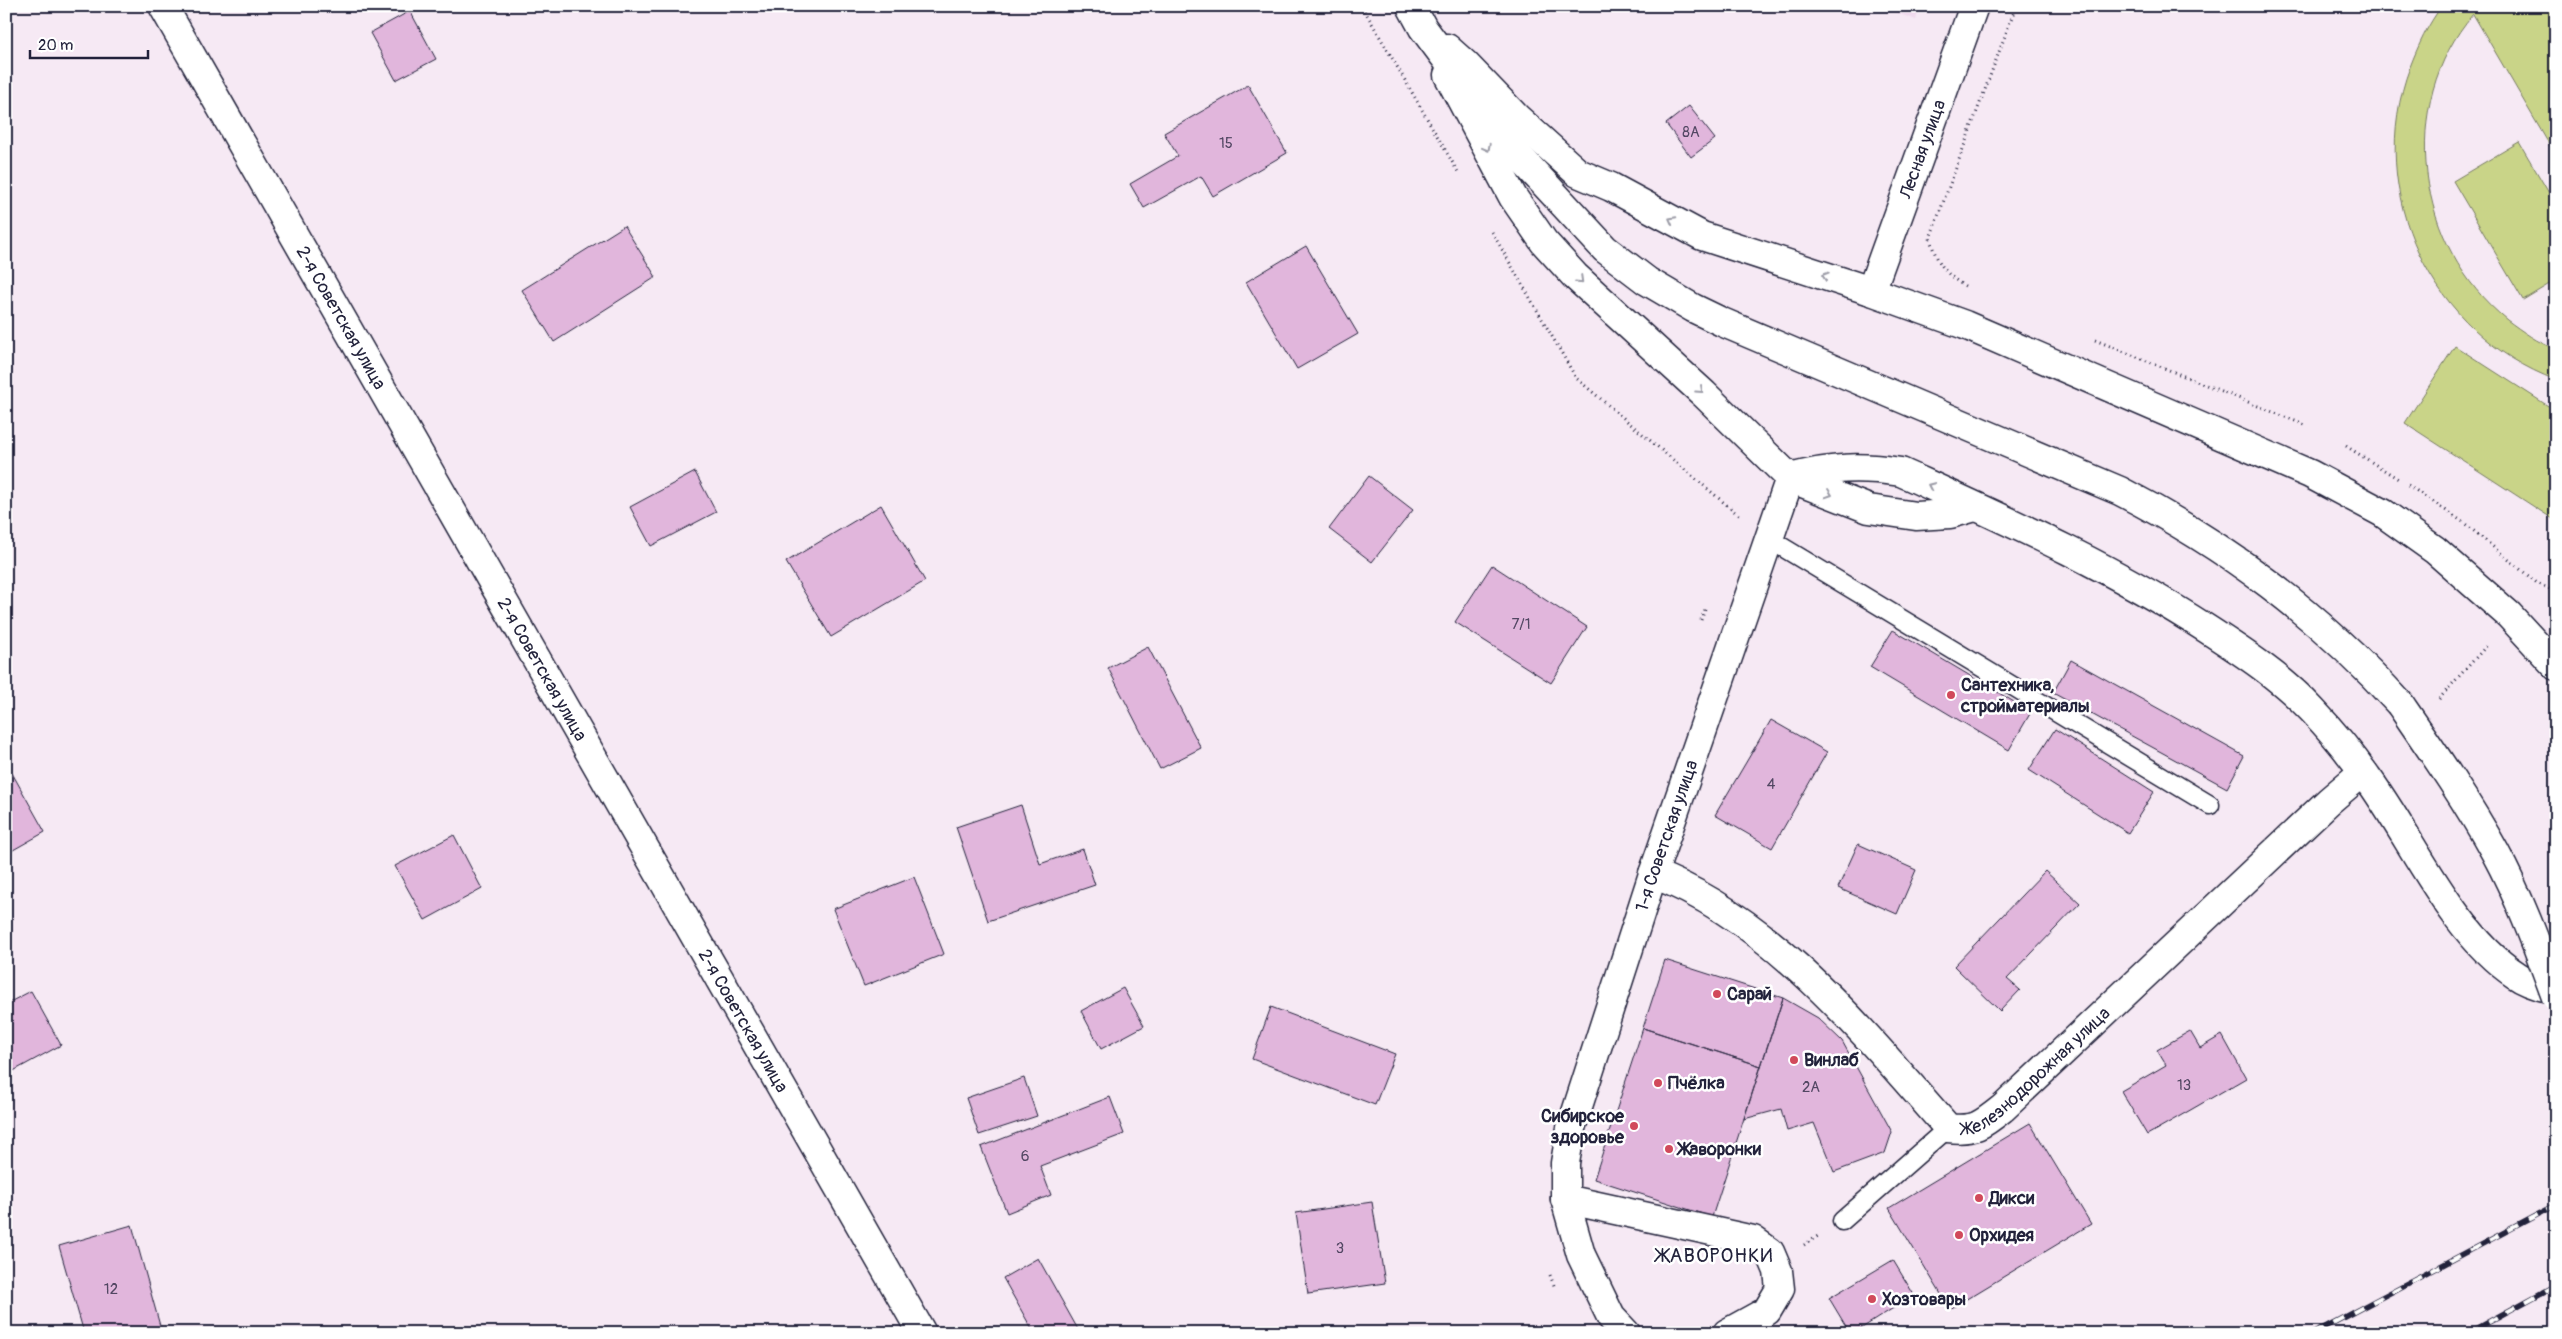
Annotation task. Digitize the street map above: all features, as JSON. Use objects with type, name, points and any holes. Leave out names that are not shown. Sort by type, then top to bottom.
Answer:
[{"type":"street","name":"2-я Советская улица","points":[[163,6],[922,1333]]},
{"type":"street","name":"Лесная улица","points":[[1871,291],[1974,6]]},
{"type":"street","points":[[1417,17],[1517,118],[1578,173],[1610,187],[1702,236],[1871,291],[1965,325],[2310,474],[2382,513],[2420,539],[2552,653]]},
{"type":"street","points":[[1417,17],[1513,197],[1544,242],[1576,276],[1704,394],[1790,478],[1869,508],[1916,516],[1950,514],[1975,507]]},
{"type":"street","points":[[1417,17],[1517,154],[1605,249],[1647,281],[1693,308],[1722,322],[2120,491],[2156,509],[2216,546],[2306,612],[2347,648],[2400,704],[2443,767],[2495,853],[2532,932],[2556,997]]},
{"type":"street","points":[[1790,478],[1820,470],[1843,468],[1871,468],[1901,472],[2092,561],[2160,599],[2223,640],[2270,672],[2312,710],[2364,772],[2466,927],[2491,955],[2516,976],[2556,990]]},
{"type":"street","name":"1-я Советская улица","points":[[1626,1333],[1611,1317],[1581,1255],[1565,1199],[1565,1163],[1575,1113],[1652,874],[1790,478]]},
{"type":"street","name":"Железнодорожная улица","points":[[1652,874],[1700,895],[1772,945],[1847,1014],[1948,1128],[1961,1129],[1980,1126],[2003,1108],[2329,801],[2364,772]]},
{"type":"street","points":[[1565,1199],[1753,1240],[1770,1252],[1778,1271],[1780,1289],[1767,1311],[1727,1333]]},
{"type":"lane","points":[[1768,539],[2210,805]]},
{"type":"lane","points":[[1842,1221],[1948,1128]]},
{"type":"path","points":[[1362,6],[1462,179]]},
{"type":"path","points":[[1973,291],[1944,270],[1934,254],[1930,238],[2016,6]]},
{"type":"path","points":[[1492,231],[1576,378],[1742,518],[1739,527]]},
{"type":"path","points":[[2093,340],[2305,425]]},
{"type":"path","points":[[2537,583],[2556,592]]},
{"type":"path","points":[[1701,623],[1707,605]]},
{"type":"path","points":[[1548,1269],[1559,1294]]},
{"type":"shaded area","points":[[1878,6],[1920,6],[1916,20]]},
{"type":"green space","points":[[2442,6],[2556,6],[2556,156],[2473,14],[2449,50],[2433,90],[2426,132],[2427,174],[2436,215],[2452,254],[2476,290],[2507,320],[2537,340],[2556,349],[2556,380],[2512,358],[2474,329],[2443,294],[2419,253],[2403,209],[2396,162],[2398,114],[2413,59],[2428,28]]},
{"type":"green space","points":[[2519,142],[2556,205],[2556,280],[2523,300],[2453,181]]},
{"type":"green space","points":[[2455,346],[2556,411],[2556,521],[2405,423]]},
{"type":"building","points":[[410,11],[436,59],[396,80],[370,33]]},
{"type":"building","points":[[1248,85],[1287,153],[1213,196],[1201,176],[1144,208],[1130,184],[1178,156],[1164,133]]},
{"type":"building","points":[[1689,106],[1715,139],[1691,157],[1666,124]]},
{"type":"building","points":[[624,226],[656,277],[554,342],[522,290]]},
{"type":"building","points":[[1306,246],[1358,334],[1297,369],[1246,282]]},
{"type":"building","points":[[695,472],[716,512],[651,546],[630,507]]},
{"type":"building","points":[[1369,476],[1413,510],[1372,562],[1329,529]]},
{"type":"building","points":[[881,505],[925,581],[831,637],[786,562]]},
{"type":"building","points":[[1492,565],[1587,627],[1551,683],[1455,622]]},
{"type":"building","points":[[1893,630],[2031,712],[2009,750],[1870,667]]},
{"type":"building","points":[[1148,647],[1201,748],[1160,769],[1108,668]]},
{"type":"building","points":[[2071,660],[2244,756],[2227,788],[2053,693]]},
{"type":"building","points":[[1771,720],[1827,752],[1772,848],[1715,815]]},
{"type":"building","points":[[2055,729],[2154,792],[2128,833],[2029,770]]},
{"type":"building","points":[[12,773],[45,832],[6,854],[6,776]]},
{"type":"building","points":[[1021,805],[1040,864],[1083,849],[1095,885],[988,921],[956,827]]},
{"type":"building","points":[[454,835],[482,889],[425,920],[395,866]]},
{"type":"building","points":[[1858,844],[1916,870],[1897,914],[1838,888]]},
{"type":"building","points":[[2045,871],[2080,903],[2007,979],[2020,990],[2000,1011],[1954,966]]},
{"type":"building","points":[[914,877],[944,954],[864,986],[833,909]]},
{"type":"building","points":[[1665,960],[1783,998],[1761,1066],[1643,1028]]},
{"type":"building","points":[[1123,988],[1144,1026],[1101,1049],[1081,1011]]},
{"type":"building","points":[[31,991],[61,1045],[6,1075],[6,1004]]},
{"type":"building","points":[[1783,998],[1818,1018],[1842,1041],[1892,1132],[1885,1153],[1834,1172],[1814,1123],[1787,1131],[1781,1109],[1744,1119]]},
{"type":"building","points":[[1271,1007],[1395,1054],[1375,1105],[1252,1059]]},
{"type":"building","name":"Жаворонки","points":[[1643,1028],[1761,1066],[1712,1217],[1594,1179]]},
{"type":"building","points":[[2190,1031],[2200,1048],[2222,1035],[2246,1078],[2147,1135],[2121,1091],[2166,1065],[2157,1050]]},
{"type":"building","points":[[1024,1078],[1037,1116],[979,1135],[966,1098]]},
{"type":"building","points":[[1110,1097],[1124,1134],[1040,1166],[1051,1195],[1007,1213],[981,1147]]},
{"type":"building","points":[[2030,1123],[2091,1224],[1950,1309],[1889,1208]]},
{"type":"building","points":[[1372,1202],[1385,1283],[1308,1294],[1296,1213]]},
{"type":"building","points":[[132,1225],[162,1333],[84,1333],[59,1246]]},
{"type":"building","points":[[1038,1258],[1080,1333],[1034,1333],[1003,1278]]},
{"type":"building","points":[[1893,1260],[1914,1295],[1854,1333],[1850,1333],[1829,1298]]},
{"type":"railway","points":[[2314,1333],[2556,1205]]},
{"type":"railway","points":[[2468,1333],[2556,1285]]},
{"type":"place","name":"Сантехника, стройматериалы","points":[[1951,695]]},
{"type":"place","name":"Сарай","points":[[1717,994]]},
{"type":"place","name":"Винлаб","points":[[1794,1060]]},
{"type":"place","name":"Пчёлка","points":[[1658,1083]]},
{"type":"place","name":"Сибирское здоровье","points":[[1634,1126]]},
{"type":"place","name":"Жаворонки","points":[[1669,1149]]},
{"type":"place","name":"Дикси","points":[[1979,1198]]},
{"type":"place","name":"Орхидея","points":[[1959,1235]]},
{"type":"place","name":"Хозтовары","points":[[1872,1299]]},
{"type":"district","name":"ЖАВОРОНКИ","points":[[1715,1255]]}]
